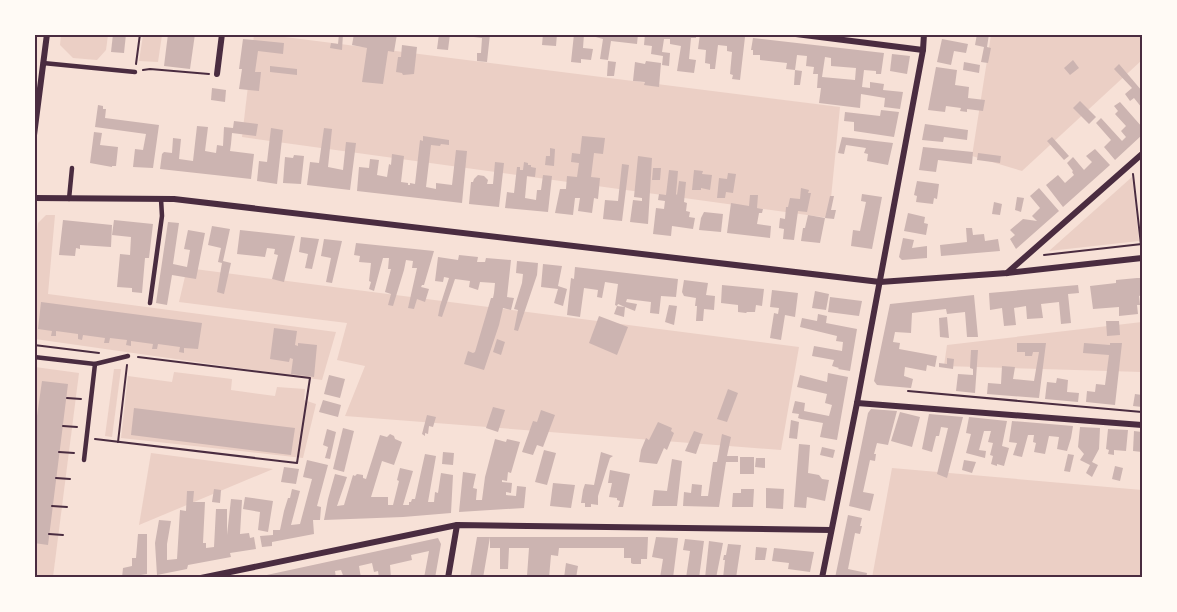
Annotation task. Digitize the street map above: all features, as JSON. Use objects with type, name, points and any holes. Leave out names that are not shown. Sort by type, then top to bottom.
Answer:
[{"type":"street","points":[[34,135],[47,34]]},
{"type":"street","points":[[217,74],[222,34]]},
{"type":"street","points":[[796,34],[923,50]]},
{"type":"street","points":[[822,578],[880,282],[923,50],[924,34]]},
{"type":"street","points":[[1006,273],[1143,154]]},
{"type":"street","points":[[34,198],[174,199],[880,282],[1006,273],[1143,258]]},
{"type":"street","points":[[857,403],[1143,424]]},
{"type":"street","points":[[201,578],[457,525],[831,530]]},
{"type":"street","points":[[448,578],[457,525]]},
{"type":"lane","points":[[43,63],[135,72]]},
{"type":"lane","points":[[69,199],[72,168]]},
{"type":"lane","points":[[150,303],[162,216],[161,199]]},
{"type":"lane","points":[[34,357],[95,364],[128,356]]},
{"type":"lane","points":[[84,460],[95,364]]},
{"type":"path","points":[[140,34],[135,72],[150,69],[217,74]]},
{"type":"path","points":[[1042,255],[1142,245],[1133,174]]},
{"type":"path","points":[[34,345],[105,353]]},
{"type":"path","points":[[87,438],[297,464],[310,378],[128,356],[118,441]]},
{"type":"path","points":[[908,391],[1143,412]]},
{"type":"path","points":[[67,398],[81,399]]},
{"type":"path","points":[[63,426],[77,428]]},
{"type":"path","points":[[59,452],[74,453]]},
{"type":"path","points":[[56,478],[70,479]]},
{"type":"path","points":[[52,506],[67,507]]},
{"type":"path","points":[[49,534],[63,535]]},
{"type":"shaded area","points":[[61,35],[108,35],[106,50],[97,60],[73,58],[60,45]]},
{"type":"shaded area","points":[[143,35],[162,35],[158,62],[139,61]]},
{"type":"shaded area","points":[[254,35],[269,35],[840,107],[829,218],[242,137]]},
{"type":"shaded area","points":[[991,35],[1142,35],[1142,60],[1022,171],[972,156]]},
{"type":"shaded area","points":[[1132,177],[1139,241],[1049,251]]},
{"type":"shaded area","points":[[46,215],[55,215],[48,294],[336,332],[322,380],[35,339],[34,262],[38,223]]},
{"type":"shaded area","points":[[187,268],[799,347],[781,450],[345,416],[365,366],[337,360],[347,323],[179,302]]},
{"type":"shaded area","points":[[1142,322],[1142,372],[944,366],[947,345]]},
{"type":"shaded area","points":[[35,367],[79,373],[53,577],[35,578]]},
{"type":"shaded area","points":[[114,369],[121,369],[112,437],[105,436]]},
{"type":"shaded area","points":[[174,372],[232,379],[231,390],[275,396],[277,387],[305,389],[304,400],[316,404],[303,458],[121,438],[128,376],[172,382]]},
{"type":"shaded area","points":[[151,453],[273,469],[139,525]]},
{"type":"shaded area","points":[[892,468],[1142,490],[1142,577],[872,578]]},
{"type":"building","points":[[113,34],[126,34],[124,53],[111,52]]},
{"type":"building","points":[[168,34],[195,34],[190,69],[164,66]]},
{"type":"building","points":[[339,34],[343,34],[342,50],[330,48],[331,43],[338,44]]},
{"type":"building","points":[[354,34],[397,34],[394,52],[388,51],[383,84],[362,82],[367,48],[352,45]]},
{"type":"building","points":[[439,34],[450,34],[448,50],[437,49]]},
{"type":"building","points":[[474,34],[490,34],[487,62],[477,61],[477,53],[481,53],[482,38],[474,37]]},
{"type":"building","points":[[543,34],[557,34],[556,46],[542,45]]},
{"type":"building","points":[[574,34],[584,34],[583,48],[593,49],[591,60],[581,59],[581,63],[571,62]]},
{"type":"building","points":[[592,34],[638,34],[637,44],[611,41],[608,60],[600,59],[603,39],[592,36]]},
{"type":"building","points":[[645,34],[696,34],[696,38],[691,38],[689,59],[696,60],[694,73],[677,71],[681,46],[670,44],[670,39],[664,39],[662,52],[670,53],[669,66],[662,65],[663,56],[651,54],[652,46],[644,45]]},
{"type":"building","points":[[700,34],[745,37],[740,80],[732,79],[733,75],[730,74],[732,52],[727,51],[727,46],[718,45],[715,69],[710,69],[710,64],[705,63],[706,50],[698,49]]},
{"type":"building","points":[[977,34],[989,34],[987,47],[991,48],[988,63],[981,62],[984,47],[975,45]]},
{"type":"building","points":[[753,38],[884,53],[881,74],[864,70],[862,87],[870,88],[870,82],[884,84],[883,90],[903,92],[900,109],[884,107],[885,98],[861,94],[860,108],[819,103],[821,88],[817,88],[818,74],[813,74],[814,67],[806,66],[807,56],[797,55],[795,70],[786,69],[787,63],[760,60],[760,55],[753,55],[753,50],[751,50]],"holes":[[[825,57],[831,58],[831,66],[856,68],[855,80],[822,77]]]},
{"type":"building","points":[[243,39],[284,43],[283,54],[258,51],[255,72],[261,72],[259,91],[239,89]]},
{"type":"building","points":[[942,39],[968,44],[966,53],[954,51],[951,65],[937,62]]},
{"type":"building","points":[[402,45],[417,47],[414,74],[403,75],[396,72]]},
{"type":"building","points":[[892,54],[910,56],[907,74],[890,71]]},
{"type":"building","points":[[1073,60],[1079,68],[1070,75],[1064,68]]},
{"type":"building","points":[[608,61],[616,62],[614,76],[607,76]]},
{"type":"building","points":[[646,61],[661,63],[659,87],[633,81],[635,62],[645,64]]},
{"type":"building","points":[[964,62],[980,65],[979,73],[963,70]]},
{"type":"building","points":[[1119,64],[1142,91],[1142,108],[1134,98],[1130,101],[1125,94],[1132,88],[1114,69]]},
{"type":"building","points":[[270,66],[297,69],[297,75],[270,72]]},
{"type":"building","points":[[936,67],[957,70],[955,85],[969,87],[968,98],[985,100],[983,111],[967,109],[967,112],[960,111],[961,108],[946,106],[945,112],[928,110]]},
{"type":"building","points":[[795,70],[802,71],[800,85],[794,85]]},
{"type":"building","points":[[212,88],[226,90],[225,102],[211,100]]},
{"type":"building","points":[[1080,101],[1096,117],[1089,124],[1073,108]]},
{"type":"building","points":[[1120,102],[1142,127],[1142,135],[1115,160],[1104,147],[1111,140],[1096,123],[1101,118],[1122,141],[1126,137],[1121,131],[1126,126],[1115,114],[1118,111],[1114,106]]},
{"type":"building","points":[[98,105],[106,109],[105,118],[159,125],[153,168],[133,167],[135,149],[143,150],[146,134],[95,127]]},
{"type":"building","points":[[881,110],[899,112],[894,137],[854,131],[854,122],[844,121],[845,112],[880,116]]},
{"type":"building","points":[[234,121],[258,124],[256,136],[232,133],[230,151],[254,154],[251,179],[160,169],[162,154],[172,153],[173,138],[181,139],[179,159],[193,161],[197,126],[208,127],[205,151],[216,153],[217,145],[223,146],[224,127],[233,128]]},
{"type":"building","points":[[925,124],[968,130],[967,140],[944,137],[943,142],[922,140]]},
{"type":"building","points":[[271,128],[283,130],[277,184],[257,181],[259,161],[267,162]]},
{"type":"building","points":[[324,128],[332,129],[328,167],[343,170],[346,142],[356,143],[350,190],[307,185],[310,162],[319,163]]},
{"type":"building","points":[[94,132],[102,133],[100,145],[118,147],[116,166],[90,163]]},
{"type":"building","points":[[423,136],[449,140],[449,145],[431,145],[426,187],[436,189],[436,183],[452,185],[456,150],[467,151],[462,203],[357,191],[359,167],[369,168],[370,159],[379,160],[377,175],[387,177],[392,154],[404,156],[401,182],[408,183],[408,185],[415,184],[420,140],[423,141]]},
{"type":"building","points":[[582,136],[605,138],[603,154],[594,153],[591,177],[600,178],[598,199],[594,198],[592,213],[578,211],[580,198],[575,198],[573,215],[555,213],[560,189],[566,189],[567,176],[577,177],[579,163],[571,162],[572,153],[580,154]]},
{"type":"building","points":[[842,137],[893,143],[888,165],[867,161],[868,154],[864,153],[866,148],[846,145],[844,154],[838,153]]},
{"type":"building","points":[[1052,137],[1069,156],[1064,160],[1047,141]]},
{"type":"building","points":[[923,147],[973,152],[972,164],[938,160],[936,172],[919,170]]},
{"type":"building","points":[[550,148],[555,149],[554,166],[545,165],[546,156],[550,156]]},
{"type":"building","points":[[1095,149],[1110,165],[1063,207],[1046,185],[1058,175],[1065,183],[1074,175],[1067,163],[1073,157],[1084,170],[1092,162],[1086,156]]},
{"type":"building","points":[[978,153],[1001,156],[1000,163],[977,160]]},
{"type":"building","points":[[294,155],[304,156],[301,184],[283,183],[285,157],[293,158]]},
{"type":"building","points":[[638,156],[652,158],[648,224],[630,222],[633,200],[642,201],[642,198],[634,197]]},
{"type":"building","points":[[495,162],[504,163],[499,207],[469,204],[471,182],[478,175],[488,180],[487,184],[493,184]]},
{"type":"building","points":[[524,162],[536,168],[535,177],[527,176],[525,198],[536,200],[537,190],[541,190],[543,175],[552,176],[548,212],[505,208],[507,192],[514,193],[517,167],[523,170]]},
{"type":"building","points":[[622,164],[629,165],[622,221],[603,219],[605,200],[618,201]]},
{"type":"building","points":[[653,168],[661,168],[660,180],[652,180]]},
{"type":"building","points":[[669,170],[678,171],[677,195],[679,181],[686,182],[684,202],[687,203],[686,211],[690,212],[689,217],[695,218],[693,229],[672,226],[671,236],[653,234],[656,208],[664,209],[665,201],[658,200],[659,194],[666,195]]},
{"type":"building","points":[[694,170],[712,175],[710,190],[701,188],[701,190],[692,190]]},
{"type":"building","points":[[728,173],[736,174],[733,193],[726,192],[725,198],[717,198],[719,178],[727,179]]},
{"type":"building","points":[[917,181],[939,184],[937,199],[934,198],[933,204],[916,202],[917,196],[914,195]]},
{"type":"building","points":[[801,188],[811,193],[807,212],[798,211],[794,240],[783,239],[784,229],[779,228],[780,218],[785,219],[786,207],[788,207],[790,198],[800,199]]},
{"type":"building","points":[[1039,188],[1059,211],[1016,249],[1010,239],[1015,235],[1010,230],[1023,219],[1037,221],[1032,216],[1040,208],[1030,196]]},
{"type":"building","points":[[862,194],[882,197],[872,249],[851,246],[853,230],[860,231],[866,202],[861,201]]},
{"type":"building","points":[[750,195],[758,195],[757,208],[763,209],[762,213],[759,213],[757,224],[771,226],[770,238],[727,233],[731,203],[749,206]]},
{"type":"building","points":[[830,196],[834,196],[831,210],[836,210],[834,219],[825,218]]},
{"type":"building","points":[[1017,197],[1024,198],[1021,212],[1015,210]]},
{"type":"building","points":[[994,202],[1002,204],[1000,215],[992,214]]},
{"type":"building","points":[[704,212],[723,214],[721,232],[699,230]]},
{"type":"building","points":[[908,213],[925,217],[924,223],[928,224],[926,235],[904,231]]},
{"type":"building","points":[[808,215],[825,218],[820,243],[801,241]]},
{"type":"building","points":[[63,220],[112,225],[111,247],[80,245],[80,249],[76,248],[75,256],[59,255]]},
{"type":"building","points":[[114,220],[153,224],[149,258],[145,258],[142,293],[132,292],[132,288],[117,287],[120,254],[130,255],[131,237],[112,235]]},
{"type":"building","points":[[168,222],[179,223],[173,264],[187,267],[190,250],[184,249],[188,230],[205,233],[196,279],[172,275],[167,305],[156,303]]},
{"type":"building","points":[[212,226],[230,229],[223,261],[231,263],[224,294],[217,292],[222,263],[218,262],[221,248],[208,245]]},
{"type":"building","points":[[966,228],[972,228],[973,235],[984,234],[985,241],[998,239],[1000,251],[941,256],[940,245],[967,242]]},
{"type":"building","points":[[240,230],[295,236],[284,282],[272,279],[278,255],[274,254],[275,249],[267,248],[265,257],[237,254]]},
{"type":"building","points":[[301,237],[319,239],[312,269],[305,268],[308,254],[299,252]]},
{"type":"building","points":[[903,238],[914,240],[912,248],[927,246],[927,258],[902,260],[899,257]]},
{"type":"building","points":[[324,239],[342,241],[332,283],[326,282],[331,258],[321,256]]},
{"type":"building","points":[[356,243],[434,251],[424,285],[421,287],[429,289],[425,302],[417,299],[414,309],[408,308],[417,268],[412,268],[413,261],[406,260],[393,306],[388,305],[391,294],[385,292],[391,269],[388,269],[389,258],[383,258],[374,291],[369,289],[371,263],[359,262],[360,256],[354,255]]},
{"type":"building","points":[[459,255],[478,257],[477,262],[485,262],[486,258],[511,260],[507,297],[514,298],[511,310],[503,308],[484,370],[464,364],[468,351],[475,352],[491,298],[493,298],[495,283],[480,282],[478,290],[469,287],[470,281],[455,279],[442,317],[438,316],[449,278],[444,277],[443,282],[435,281],[438,257],[458,260]]},
{"type":"building","points":[[517,261],[538,263],[537,275],[518,331],[514,330],[518,310],[514,309],[523,274],[516,273]]},
{"type":"building","points":[[543,264],[562,266],[558,286],[567,289],[563,306],[554,303],[558,289],[541,287]]},
{"type":"building","points":[[575,267],[678,279],[676,297],[661,296],[659,314],[650,313],[651,302],[627,299],[626,302],[637,304],[635,311],[618,304],[615,305],[618,284],[605,282],[602,298],[597,297],[598,290],[584,288],[580,317],[567,315],[571,278],[574,279]]},
{"type":"building","points":[[1142,278],[1142,295],[1139,296],[1140,305],[1137,305],[1138,314],[1119,316],[1119,307],[1093,309],[1090,286],[1116,283],[1116,280]]},
{"type":"building","points":[[684,280],[708,283],[706,295],[715,296],[714,310],[704,309],[703,321],[696,321],[696,298],[684,296],[682,292]]},
{"type":"building","points":[[722,285],[764,289],[762,306],[756,305],[755,312],[738,312],[738,305],[721,303]]},
{"type":"building","points":[[1078,285],[1079,293],[1068,294],[1071,323],[1061,324],[1059,302],[1041,304],[1043,318],[1027,319],[1026,306],[1014,308],[1016,325],[1004,326],[1002,308],[990,310],[989,293]]},
{"type":"building","points":[[772,290],[798,293],[795,317],[785,315],[781,340],[770,338],[774,313],[778,314],[779,308],[770,307]]},
{"type":"building","points":[[815,291],[829,294],[826,310],[812,308]]},
{"type":"building","points":[[974,295],[978,337],[967,337],[965,312],[947,314],[946,309],[912,313],[911,333],[895,332],[893,342],[900,343],[899,349],[937,356],[935,367],[927,365],[926,371],[905,367],[904,376],[913,379],[911,388],[877,385],[874,381],[890,304]]},
{"type":"building","points":[[830,297],[862,301],[859,316],[828,312]]},
{"type":"building","points":[[41,302],[202,323],[198,349],[184,348],[184,353],[179,352],[180,347],[158,344],[157,349],[152,349],[153,344],[131,341],[131,346],[126,345],[127,340],[110,338],[109,343],[104,343],[105,338],[83,335],[82,340],[78,339],[78,334],[56,331],[56,336],[51,336],[52,331],[38,329]]},
{"type":"building","points":[[669,305],[677,306],[674,325],[665,322]]},
{"type":"building","points":[[617,306],[625,307],[624,317],[614,314]]},
{"type":"building","points":[[818,314],[827,316],[826,323],[857,329],[850,371],[832,366],[834,360],[812,356],[814,346],[842,351],[843,342],[836,341],[837,336],[800,327],[802,318],[817,321]]},
{"type":"building","points":[[599,316],[628,327],[617,355],[589,343]]},
{"type":"building","points":[[947,317],[949,338],[940,337],[939,318]]},
{"type":"building","points":[[1106,321],[1119,321],[1120,335],[1107,336]]},
{"type":"building","points":[[274,328],[297,331],[295,345],[298,346],[298,343],[317,345],[314,377],[291,374],[293,359],[290,358],[289,362],[270,359]]},
{"type":"building","points":[[497,339],[505,342],[501,355],[493,352]]},
{"type":"building","points":[[1017,343],[1046,343],[1039,398],[987,394],[988,383],[1001,384],[1002,366],[1015,367],[1013,379],[1034,381],[1039,352],[1033,352],[1032,356],[1025,356],[1025,352],[1017,352]]},
{"type":"building","points":[[1084,343],[1110,345],[1110,343],[1122,343],[1115,405],[1086,402],[1087,391],[1095,392],[1096,384],[1105,385],[1109,355],[1083,353]]},
{"type":"building","points":[[971,350],[978,350],[975,393],[956,391],[958,374],[973,375],[973,369],[970,368]]},
{"type":"building","points":[[947,358],[954,359],[953,369],[939,367],[939,363],[947,364]]},
{"type":"building","points":[[828,373],[848,377],[837,440],[820,437],[823,423],[801,419],[798,418],[799,414],[792,413],[795,401],[805,403],[804,411],[829,416],[832,405],[825,403],[827,394],[797,387],[800,375],[827,382]]},
{"type":"building","points":[[329,375],[345,379],[340,398],[324,394]]},
{"type":"building","points":[[1057,378],[1068,380],[1067,392],[1079,393],[1078,402],[1045,399],[1047,382],[1056,383]]},
{"type":"building","points":[[42,381],[68,384],[48,545],[34,543],[34,437]]},
{"type":"building","points":[[728,389],[738,393],[727,422],[717,419]]},
{"type":"building","points":[[1135,394],[1142,395],[1142,407],[1133,406]]},
{"type":"building","points":[[323,400],[341,405],[338,417],[319,412]]},
{"type":"building","points":[[493,407],[505,410],[498,432],[486,428]]},
{"type":"building","points":[[134,408],[295,428],[291,455],[131,435]]},
{"type":"building","points":[[871,409],[897,411],[888,445],[877,443],[875,461],[870,460],[863,492],[874,494],[870,511],[849,506],[868,413]]},
{"type":"building","points":[[541,410],[555,415],[543,447],[537,445],[533,455],[522,452],[533,421],[537,422]]},
{"type":"building","points":[[900,412],[920,417],[912,447],[891,441]]},
{"type":"building","points":[[929,414],[963,417],[947,478],[937,474],[948,428],[941,427],[932,452],[922,449]]},
{"type":"building","points":[[427,415],[436,417],[433,427],[429,426],[428,434],[425,433],[425,436],[422,434]]},
{"type":"building","points":[[969,417],[1007,421],[1002,446],[1009,448],[1004,466],[991,464],[993,456],[990,455],[993,443],[988,442],[991,431],[984,431],[979,450],[986,451],[985,458],[966,453],[971,434],[966,433]]},
{"type":"building","points":[[791,420],[799,422],[797,439],[789,438]]},
{"type":"building","points":[[1012,421],[1073,426],[1067,451],[1057,449],[1059,437],[1049,436],[1045,454],[1034,452],[1036,443],[1033,442],[1034,435],[1028,435],[1022,457],[1013,455],[1017,443],[1009,442]]},
{"type":"building","points":[[658,422],[672,428],[671,431],[674,433],[667,450],[664,448],[657,464],[639,462],[646,438],[649,440]]},
{"type":"building","points":[[1080,427],[1100,428],[1099,449],[1092,462],[1098,465],[1092,477],[1086,473],[1090,465],[1080,460],[1084,454],[1078,447]]},
{"type":"building","points":[[343,428],[354,431],[344,472],[333,469]]},
{"type":"building","points":[[327,429],[336,432],[330,459],[325,458],[328,447],[323,445]]},
{"type":"building","points":[[1108,429],[1128,430],[1126,451],[1114,450],[1114,455],[1108,454],[1109,450],[1106,449]]},
{"type":"building","points":[[694,431],[703,434],[696,454],[685,451]]},
{"type":"building","points":[[1134,431],[1142,432],[1142,452],[1133,451]]},
{"type":"building","points":[[390,434],[402,442],[394,465],[382,461],[371,497],[388,497],[388,505],[393,505],[400,468],[413,471],[403,505],[409,505],[412,499],[415,499],[425,454],[436,456],[428,502],[434,502],[441,473],[453,475],[451,513],[324,520],[335,474],[347,477],[337,506],[344,505],[353,475],[363,475],[366,479],[380,435],[387,437]]},
{"type":"building","points":[[722,434],[731,437],[727,456],[738,456],[738,462],[726,462],[719,507],[683,506],[684,492],[691,493],[692,484],[702,485],[701,496],[708,496],[713,462],[717,462]]},
{"type":"building","points":[[495,439],[520,442],[511,473],[508,472],[507,481],[502,480],[502,482],[512,483],[511,493],[506,492],[506,495],[516,496],[517,486],[526,487],[524,508],[459,512],[463,472],[476,474],[473,488],[477,489],[476,500],[482,500],[485,477]]},
{"type":"building","points":[[799,444],[810,445],[808,473],[829,480],[825,501],[807,497],[806,508],[794,507]]},
{"type":"building","points":[[822,447],[835,450],[833,458],[820,455]]},
{"type":"building","points":[[544,450],[556,453],[547,485],[535,482]]},
{"type":"building","points":[[443,452],[454,453],[453,465],[442,464]]},
{"type":"building","points":[[601,452],[613,456],[610,458],[598,496],[598,505],[591,504],[591,507],[585,507],[585,503],[581,503],[583,490],[585,484],[594,485]]},
{"type":"building","points":[[1068,454],[1074,455],[1070,472],[1064,471]]},
{"type":"building","points":[[740,457],[754,457],[754,474],[740,474]]},
{"type":"building","points":[[756,458],[765,458],[765,468],[755,467]]},
{"type":"building","points":[[672,459],[682,461],[677,506],[652,506],[654,490],[667,491]]},
{"type":"building","points":[[307,460],[328,465],[317,506],[321,507],[320,520],[313,520],[314,534],[272,542],[272,546],[262,547],[260,536],[273,535],[273,530],[280,530],[292,489],[300,491],[291,525],[300,524],[312,479],[303,477]]},
{"type":"building","points":[[964,460],[976,462],[972,473],[962,470]]},
{"type":"building","points":[[1115,466],[1123,468],[1120,481],[1112,479]]},
{"type":"building","points":[[284,467],[299,469],[296,484],[281,482]]},
{"type":"building","points":[[610,470],[630,474],[623,507],[618,507],[620,501],[617,498],[609,497],[612,483],[608,483]]},
{"type":"building","points":[[553,483],[575,485],[571,508],[550,506]]},
{"type":"building","points":[[766,488],[784,489],[783,509],[766,508]]},
{"type":"building","points":[[214,489],[221,490],[220,503],[212,502]]},
{"type":"building","points":[[741,489],[754,489],[753,507],[732,507],[733,493],[741,493]]},
{"type":"building","points":[[187,491],[194,491],[193,502],[205,502],[203,543],[206,543],[206,548],[214,547],[216,509],[227,509],[227,535],[231,499],[242,500],[240,534],[249,533],[250,538],[254,537],[256,549],[230,553],[231,557],[188,565],[187,569],[157,575],[155,543],[159,520],[171,521],[167,560],[177,559],[180,510],[186,511]]},
{"type":"building","points":[[245,497],[273,501],[268,532],[258,530],[260,512],[243,509]]},
{"type":"building","points":[[848,515],[862,518],[860,526],[862,526],[860,534],[855,533],[848,569],[867,573],[866,578],[835,578]]},
{"type":"building","points":[[138,534],[147,534],[147,574],[122,578],[123,568],[132,566],[132,558],[136,558]]},
{"type":"building","points":[[477,537],[490,537],[483,578],[470,578]]},
{"type":"building","points":[[490,537],[648,537],[647,559],[641,559],[641,564],[633,564],[631,558],[624,558],[624,548],[559,548],[558,556],[551,555],[549,578],[527,576],[529,548],[509,548],[508,569],[500,569],[500,548],[490,548]]},
{"type":"building","points":[[656,537],[678,538],[673,578],[660,578],[663,559],[652,557]]},
{"type":"building","points":[[438,538],[441,544],[435,578],[424,578],[429,551],[411,555],[412,560],[390,565],[391,578],[379,578],[378,571],[374,572],[372,563],[359,566],[361,578],[344,578],[341,570],[335,571],[336,578],[253,578]]},
{"type":"building","points":[[685,539],[704,541],[699,578],[686,578],[690,551],[683,550]]},
{"type":"building","points":[[709,541],[723,543],[716,578],[705,578]]},
{"type":"building","points":[[728,544],[741,545],[736,578],[723,578],[725,560],[723,560]]},
{"type":"building","points":[[756,547],[767,548],[765,560],[755,560]]},
{"type":"building","points":[[774,548],[814,552],[810,572],[788,569],[789,563],[772,561]]},
{"type":"building","points":[[566,563],[578,566],[576,578],[564,578]]}]
